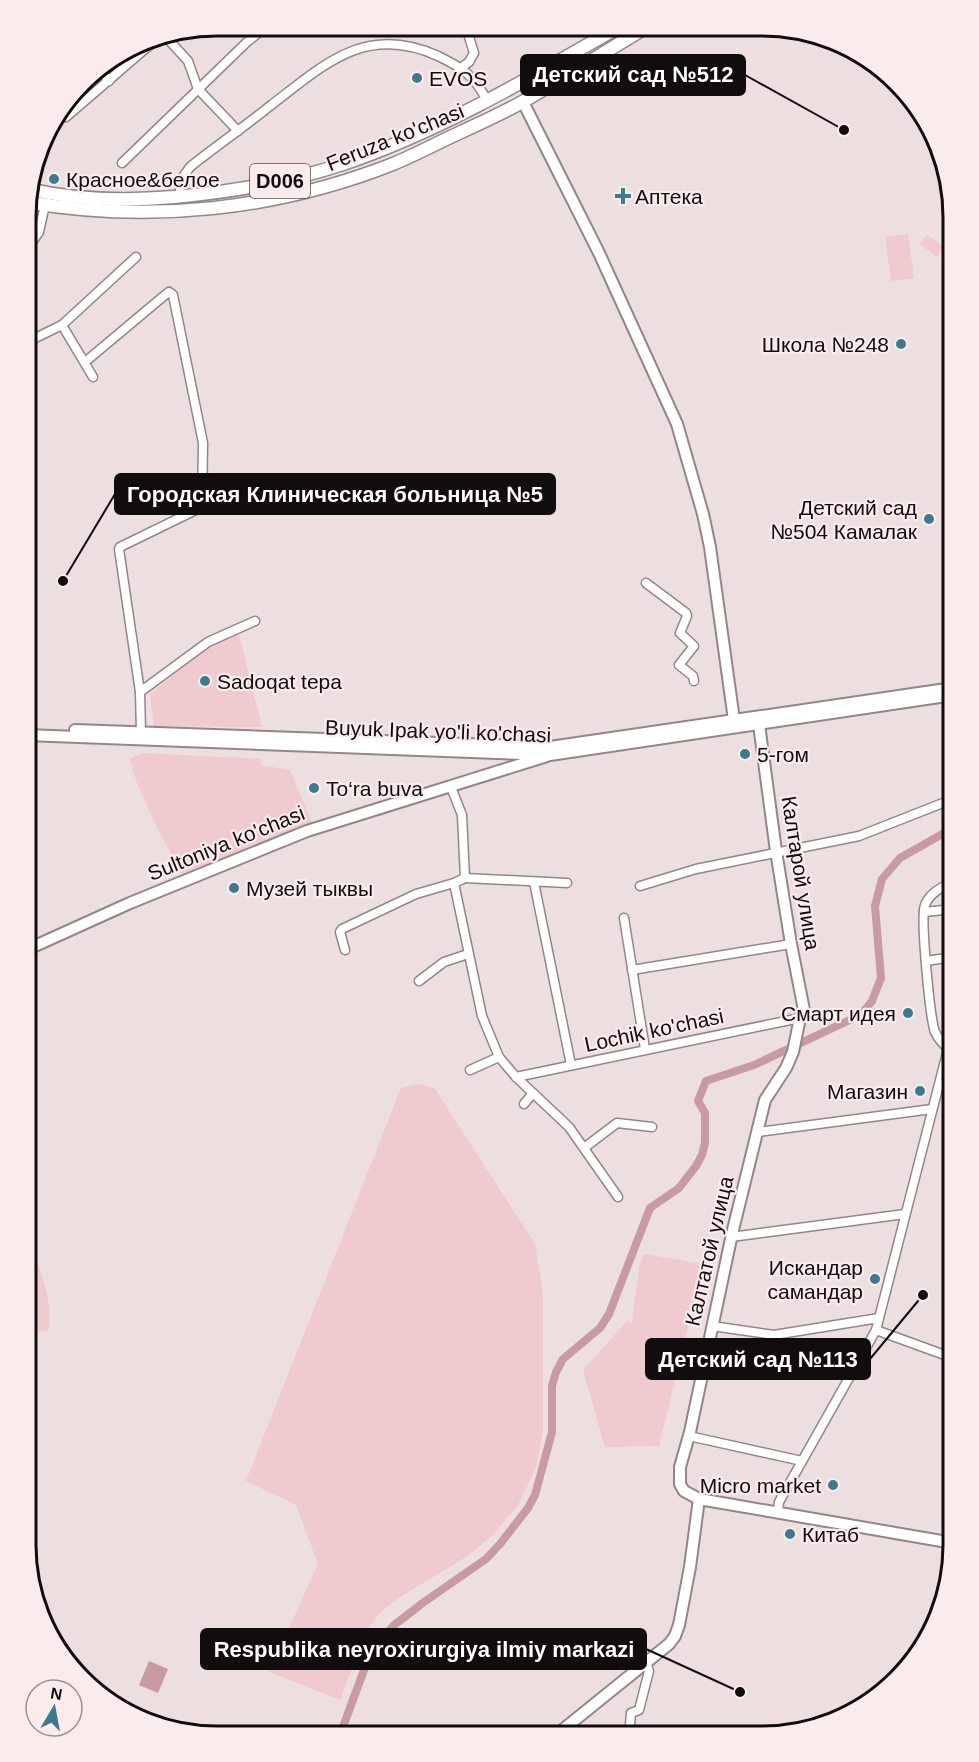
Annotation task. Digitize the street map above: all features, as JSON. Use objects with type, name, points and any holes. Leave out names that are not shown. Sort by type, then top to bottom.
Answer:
[{"type":"main road","name":"D006","points":[[515,87],[603,36]]},
{"type":"main road","name":"D006","points":[[523,102],[632,36]]},
{"type":"main road","name":"Feruza ko'chasi","points":[[39,191],[126,199],[180,196],[261,184],[344,164],[390,146],[515,87]]},
{"type":"main road","points":[[515,87],[523,102]]},
{"type":"main road","name":"Feruza ko'chasi","points":[[37,204],[124,212],[172,212],[211,209],[293,196],[394,163],[523,102]]},
{"type":"street","points":[[122,163],[256,36]]},
{"type":"street","points":[[462,67],[469,62],[474,53],[469,36]]},
{"type":"street","points":[[170,42],[188,61],[198,89],[238,131]]},
{"type":"street","points":[[180,196],[180,181],[186,171],[329,61],[360,48],[386,44],[410,46],[462,67],[487,100]]},
{"type":"street","points":[[69,115],[140,54]]},
{"type":"street","points":[[105,76],[109,81]]},
{"type":"street","points":[[523,102],[599,253],[677,424],[711,547],[734,724]]},
{"type":"street","points":[[36,236],[45,205]]},
{"type":"street","points":[[36,338],[62,325],[136,257]]},
{"type":"street","points":[[85,362],[165,295],[169,292],[173,295],[203,443],[202,507],[119,549],[140,692],[141,736]]},
{"type":"street","points":[[62,325],[93,377]]},
{"type":"street","points":[[646,583],[686,613],[687,616],[680,633],[694,646],[679,665],[693,676],[694,681]]},
{"type":"street","points":[[140,692],[208,642],[255,621]]},
{"type":"street","name":"Buyuk Ipak yo'li ko'chasi","points":[[36,729],[141,736],[550,755],[943,690]]},
{"type":"street","name":"Buyuk Ipak yo'li ko'chasi","points":[[759,720],[943,696]]},
{"type":"street","name":"Калтарой улица","points":[[759,720],[776,851],[804,1010],[800,1018],[798,1034]]},
{"type":"street","name":"Buyuk Ipak yo'li ko'chasi","points":[[36,735],[550,747],[734,724]]},
{"type":"street","name":"Sultoniya ko'chasi","points":[[36,945],[130,903],[308,831],[550,755]]},
{"type":"street","points":[[451,787],[462,815],[465,878]]},
{"type":"street","points":[[640,886],[696,869],[859,836],[943,803]]},
{"type":"street","points":[[345,950],[340,932],[342,929],[416,894],[465,878],[567,883]]},
{"type":"street","points":[[534,882],[571,1065]]},
{"type":"street","points":[[454,883],[482,1016],[499,1057],[516,1077],[569,1127],[618,1197]]},
{"type":"street","points":[[943,887],[936,890],[924,905],[926,961],[935,1032],[943,1042]]},
{"type":"street","points":[[924,912],[943,910]]},
{"type":"street","points":[[624,918],[645,1049]]},
{"type":"street","points":[[632,970],[791,944]]},
{"type":"street","points":[[418,981],[444,962],[468,954]]},
{"type":"street","points":[[926,961],[943,958]]},
{"type":"street","name":"Lochik ko'chasi","points":[[516,1077],[800,1018]]},
{"type":"street","name":"Калтатой улица","points":[[699,1499],[684,1491],[680,1484],[680,1467],[689,1437],[731,1237],[765,1100],[786,1068],[798,1034]]},
{"type":"street","points":[[470,1070],[499,1057]]},
{"type":"street","points":[[778,1512],[779,1502],[876,1330],[943,1074]]},
{"type":"street","points":[[524,1104],[532,1093]]},
{"type":"street","points":[[758,1132],[932,1109]]},
{"type":"street","points":[[584,1148],[617,1123],[652,1127]]},
{"type":"street","points":[[731,1237],[905,1214]]},
{"type":"street","points":[[712,1326],[774,1335],[879,1318]]},
{"type":"street","points":[[876,1330],[943,1354]]},
{"type":"street","points":[[689,1437],[802,1461]]},
{"type":"street","points":[[567,1726],[671,1641],[678,1629],[690,1567],[699,1499],[943,1541]]},
{"type":"street","points":[[630,1726],[631,1713],[639,1710],[649,1671],[646,1662]]},
{"type":"shaded area","points":[[908,234],[914,278],[891,281],[885,237]]},
{"type":"shaded area","points":[[927,235],[943,248],[937,257],[920,244]]},
{"type":"shaded area","points":[[238,631],[262,727],[154,726],[150,694],[215,642]]},
{"type":"shaded area","points":[[143,753],[261,759],[261,765],[290,770],[312,823],[183,877],[145,802],[133,772],[130,758]]},
{"type":"shaded area","points":[[421,1084],[435,1089],[535,1244],[543,1292],[543,1431],[536,1468],[518,1505],[493,1535],[466,1557],[397,1599],[380,1613],[365,1633],[340,1700],[269,1672],[318,1564],[296,1505],[246,1481],[401,1088]]},
{"type":"shaded area","points":[[644,1254],[703,1264],[659,1446],[605,1447],[583,1370],[627,1321],[632,1323],[639,1267]]},
{"type":"shaded area","points":[[36,1259],[47,1292],[49,1330],[36,1332]]},
{"type":"shaded area","points":[[149,1661],[168,1669],[158,1693],[139,1685]]},
{"type":"waterway","points":[[343,1726],[364,1670],[381,1640],[393,1626],[424,1602],[486,1559],[528,1508],[535,1495],[552,1432],[552,1386],[556,1372],[563,1359],[600,1328],[609,1314],[650,1208],[679,1188],[702,1155],[705,1143],[705,1113],[698,1101],[706,1081],[754,1065],[854,1018],[865,1010],[872,1001],[881,978],[875,906],[882,879],[900,858],[943,834]]},
{"type":"place","name":"EVOS","points":[[417,78]]},
{"type":"place","name":"Детский сад №512","points":[[844,130]]},
{"type":"place","name":"Красное&белое","points":[[54,179]]},
{"type":"place","name":"Аптека","points":[[623,196]]},
{"type":"place","name":"Школа №248","points":[[901,344]]},
{"type":"place","name":"Детский сад №504 Камалак","points":[[929,519]]},
{"type":"place","name":"Городская Клиническая больница №5","points":[[63,581]]},
{"type":"place","name":"Sadoqat tepa","points":[[205,681]]},
{"type":"place","name":"5-гом","points":[[745,754]]},
{"type":"place","name":"To‘ra buva","points":[[314,788]]},
{"type":"place","name":"Музей тыквы","points":[[234,888]]},
{"type":"place","name":"Смарт идея","points":[[908,1013]]},
{"type":"place","name":"Магазин","points":[[920,1091]]},
{"type":"place","name":"Искандар самандар","points":[[875,1279]]},
{"type":"place","name":"Детский сад №113","points":[[923,1295]]},
{"type":"place","name":"Micro market","points":[[833,1485]]},
{"type":"place","name":"Китаб","points":[[790,1534]]},
{"type":"place","name":"Respublika neyroxirurgiya ilmiy markazi","points":[[740,1692]]}]
